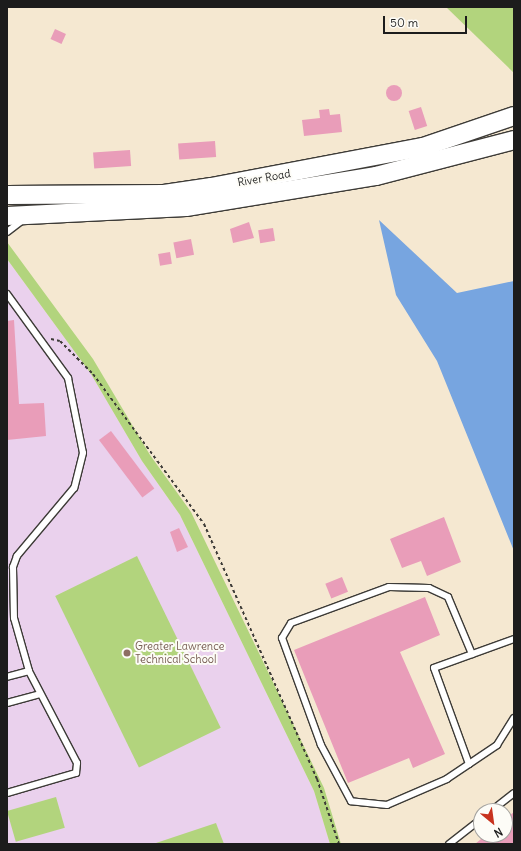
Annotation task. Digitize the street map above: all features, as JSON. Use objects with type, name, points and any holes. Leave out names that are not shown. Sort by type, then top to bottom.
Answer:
[{"type":"main road","name":"River Road","points":[[9,193],[164,194],[211,187],[423,147],[514,116]]},
{"type":"main road","points":[[506,143],[514,134]]},
{"type":"main road","name":"River Road","points":[[7,216],[186,207],[282,193],[438,162],[506,143]]},
{"type":"lane","points":[[7,232],[29,216]]},
{"type":"lane","points":[[7,294],[40,337],[68,378],[83,453],[74,488],[54,517],[17,556],[13,567],[14,618],[29,671],[76,763],[76,774],[7,793]]},
{"type":"lane","points":[[472,654],[448,597],[429,588],[389,587],[291,623],[282,638],[285,656],[321,745],[351,801],[387,805],[447,779],[497,745],[514,718]]},
{"type":"lane","points":[[469,764],[434,668],[514,639]]},
{"type":"lane","points":[[7,677],[29,671]]},
{"type":"lane","points":[[7,703],[40,694]]},
{"type":"lane","points":[[501,803],[514,793]]},
{"type":"lane","points":[[449,844],[473,825]]},
{"type":"path","points":[[40,337],[60,342],[93,374],[204,524],[317,779],[340,844]]},
{"type":"shaded area","name":"Greater Lawrence Technical School","points":[[7,259],[91,374],[142,461],[180,515],[314,791],[330,844],[7,844]]},
{"type":"green space","points":[[446,7],[514,7],[514,73]]},
{"type":"green space","points":[[7,242],[93,359],[150,455],[191,512],[324,788],[341,844],[330,844],[314,791],[180,515],[142,461],[91,374],[7,259]]},
{"type":"green space","points":[[137,556],[221,728],[139,768],[55,596]]},
{"type":"green space","points":[[56,797],[65,828],[16,842],[7,811]]},
{"type":"green space","points":[[216,823],[224,844],[153,844]]},
{"type":"water","points":[[379,220],[457,293],[514,281],[514,551],[437,361],[396,295]]},
{"type":"building","points":[[55,29],[66,34],[61,44],[51,39]]},
{"type":"building","points":[[391,85],[397,85],[402,90],[400,99],[397,101],[391,101],[386,96],[386,90]]},
{"type":"building","points":[[421,107],[427,126],[415,130],[409,111]]},
{"type":"building","points":[[329,109],[330,115],[340,114],[342,132],[304,136],[302,120],[320,118],[319,110]]},
{"type":"building","points":[[215,141],[216,157],[179,160],[178,144]]},
{"type":"building","points":[[130,150],[131,166],[94,169],[93,153]]},
{"type":"building","points":[[249,222],[254,238],[233,243],[230,229]]},
{"type":"building","points":[[273,228],[275,241],[260,243],[258,230]]},
{"type":"building","points":[[191,239],[194,255],[176,258],[173,242]]},
{"type":"building","points":[[170,252],[172,264],[160,266],[158,254]]},
{"type":"building","points":[[14,320],[19,404],[44,403],[46,436],[7,440],[7,321]]},
{"type":"building","points":[[111,431],[154,489],[142,498],[99,440]]},
{"type":"building","points":[[444,517],[461,562],[427,576],[421,561],[402,568],[390,539]]},
{"type":"building","points":[[179,528],[188,547],[177,552],[170,532]]},
{"type":"building","points":[[342,577],[348,592],[331,599],[325,584]]},
{"type":"building","points":[[425,597],[440,635],[400,652],[445,754],[413,768],[409,758],[348,783],[294,650]]},
{"type":"building","points":[[514,812],[514,844],[475,844],[513,843]]},
{"type":"place","name":"Greater Lawrence Technical School","points":[[127,653]]}]
